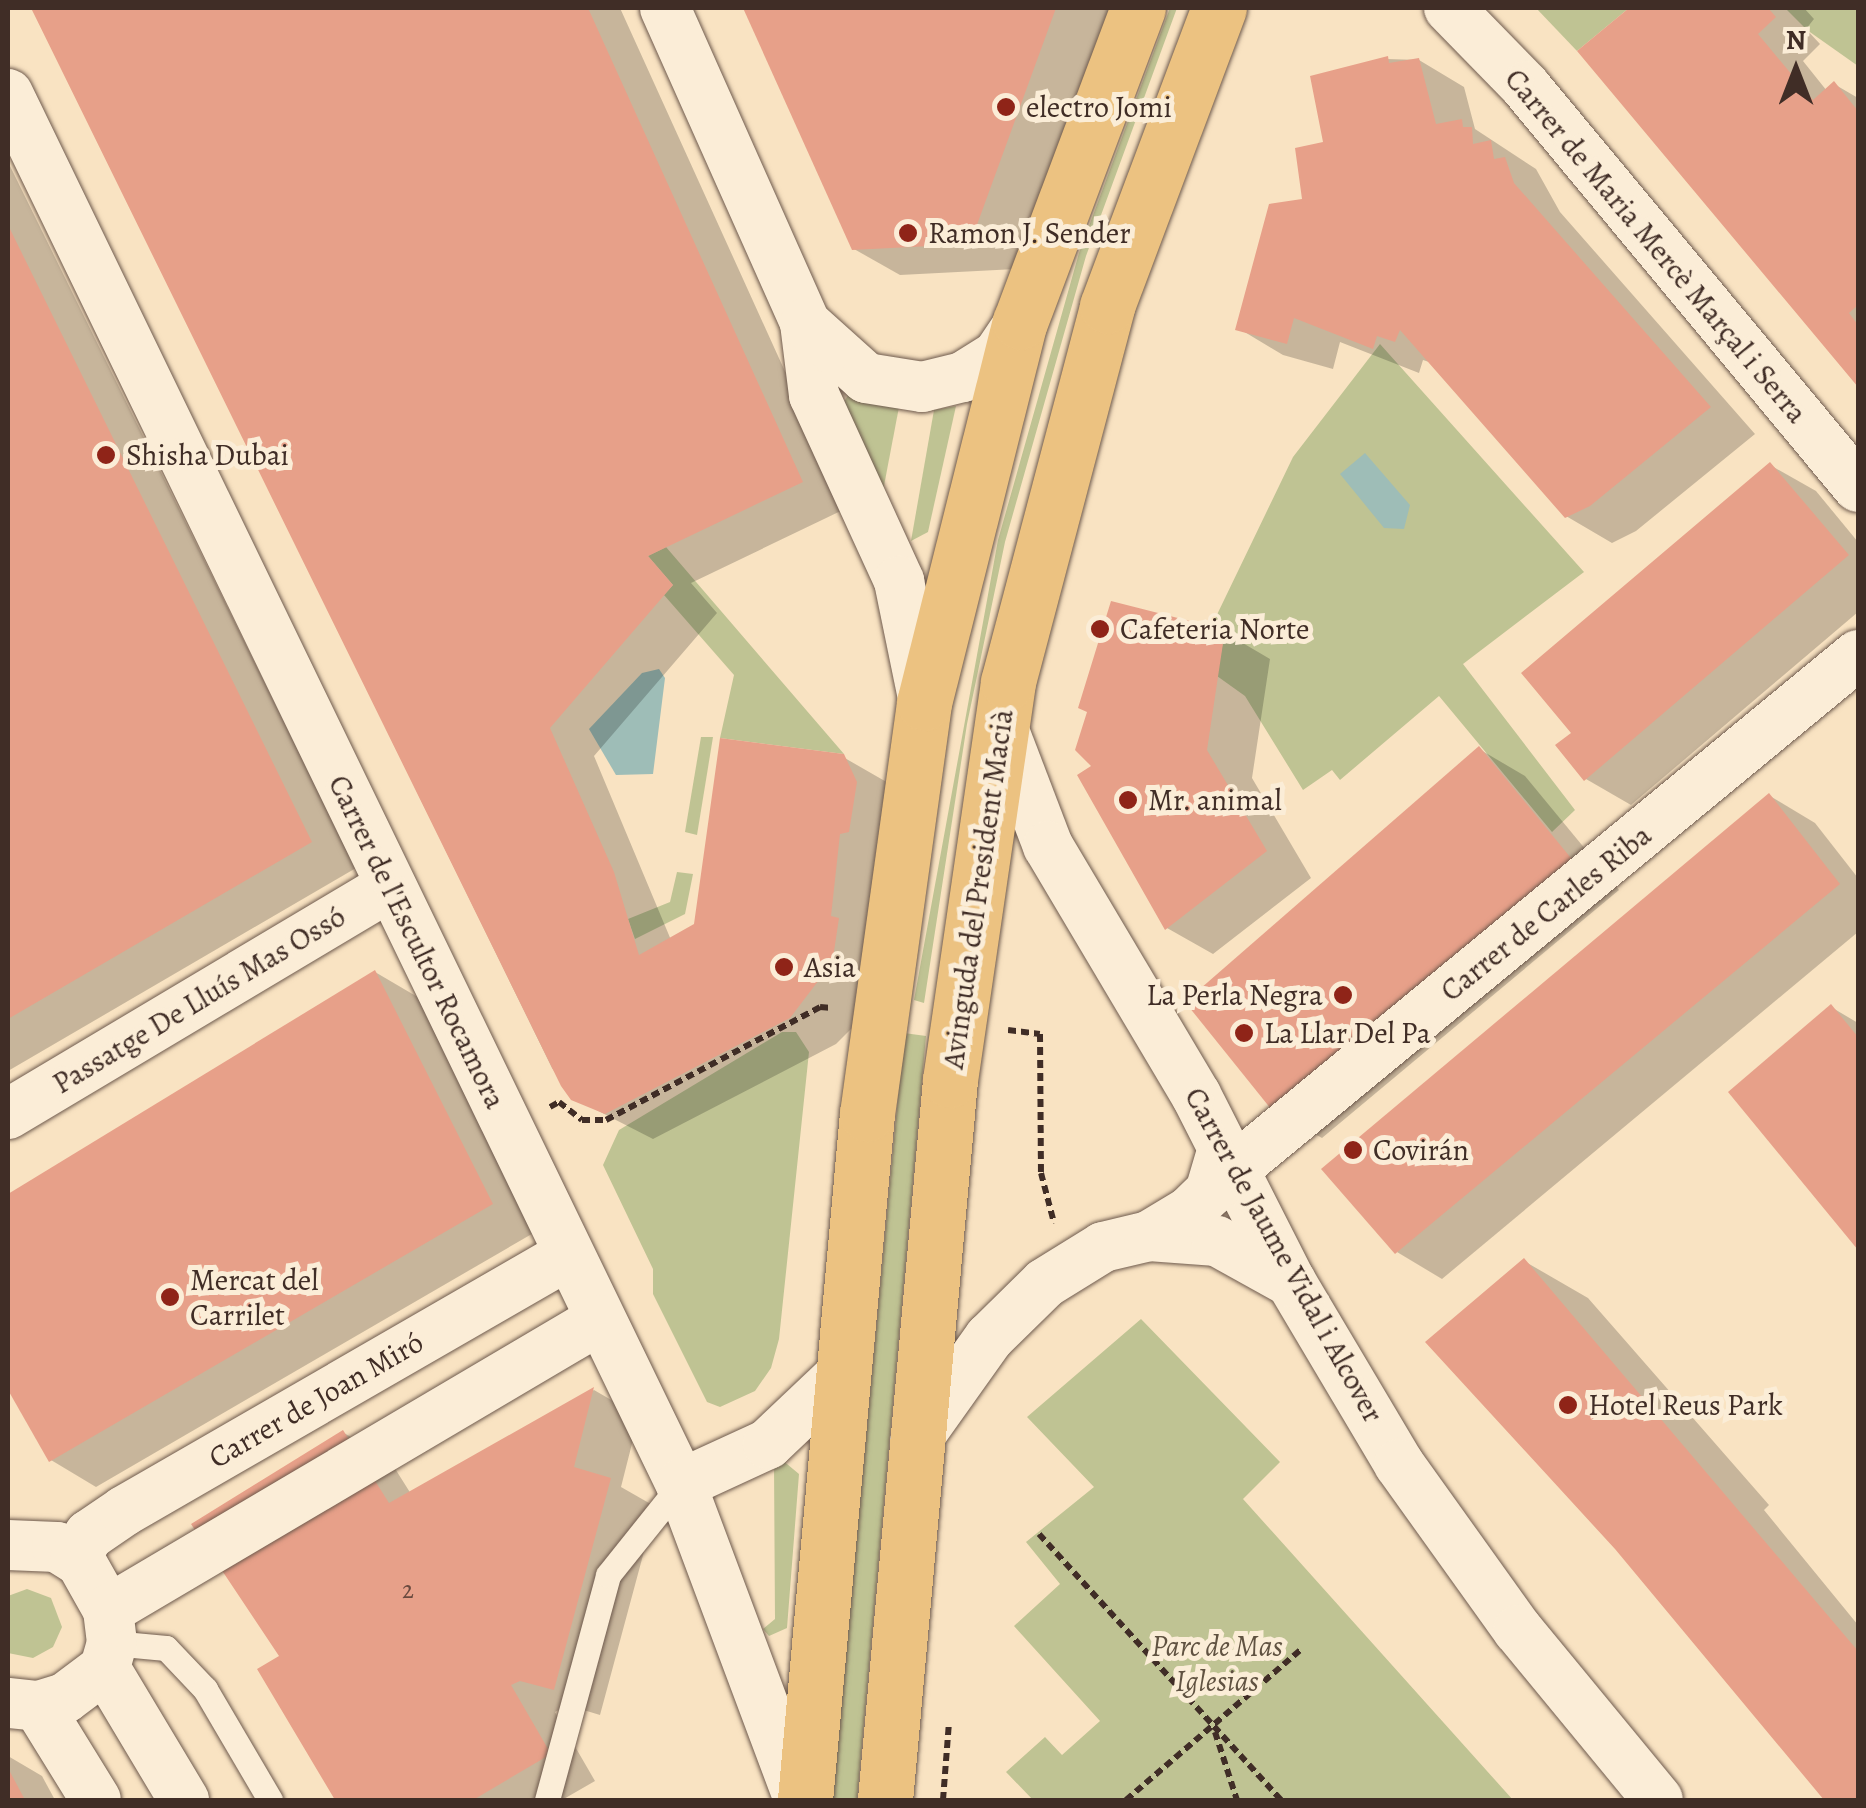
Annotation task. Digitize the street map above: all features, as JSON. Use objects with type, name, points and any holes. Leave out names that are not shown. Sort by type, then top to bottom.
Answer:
[{"type":"main road","points":[[802,1800],[867,1114],[924,704],[1020,322],[1138,8]]},
{"type":"main road","name":"Avinguda del President Macià","points":[[885,1800],[914,1442],[959,997],[1001,723],[1106,306],[1219,8]]},
{"type":"street","points":[[664,8],[805,323],[814,395],[899,581],[924,704]]},
{"type":"street","name":"Carrer de Maria Mercè Marçal i Serra","points":[[1449,8],[1525,86],[1858,488]]},
{"type":"street","name":"Carrer de l'Escultor Rocamora","points":[[8,94],[681,1484],[802,1800]]},
{"type":"street","points":[[805,323],[866,378],[922,387],[964,378],[996,356],[1020,322]]},
{"type":"street","name":"Carrer de Carles Riba","points":[[1228,1159],[1858,655]]},
{"type":"street","name":"Carrer de Jaume Vidal i Alcover","points":[[1001,723],[1048,846],[1228,1159],[1291,1282],[1452,1540],[1658,1800]]},
{"type":"street","name":"Passatge De Lluís Mas Ossó","points":[[8,1114],[390,886]]},
{"type":"street","points":[[1149,1236],[1210,1192],[1228,1159]]},
{"type":"street","points":[[914,1442],[988,1338],[1046,1284],[1103,1247],[1149,1236],[1217,1240],[1291,1282]]},
{"type":"street","name":"Carrer de Joan Miró","points":[[75,1558],[89,1535],[124,1511],[568,1255]]},
{"type":"street","points":[[96,1800],[23,1704],[65,1698],[108,1640],[599,1320]]},
{"type":"street","points":[[681,1484],[768,1444],[844,1372]]},
{"type":"street","points":[[643,1407],[698,1444],[768,1444]]},
{"type":"street","points":[[8,1545],[57,1547],[75,1558],[94,1578],[108,1640],[184,1800]]},
{"type":"lane","points":[[548,1800],[608,1576],[681,1484]]},
{"type":"lane","points":[[108,1640],[166,1648],[205,1690],[270,1800]]},
{"type":"path","points":[[1039,1534],[1281,1800]]},
{"type":"path","points":[[1126,1800],[1304,1648]]},
{"type":"path","points":[[944,1800],[950,1702]]},
{"type":"path","points":[[1213,1726],[1237,1800]]},
{"type":"green space","points":[[1170,8],[1177,8],[1086,256],[1005,542],[967,724],[924,1003],[914,1000],[998,540],[1079,253]]},
{"type":"green space","points":[[1536,8],[1629,8],[1577,51]]},
{"type":"green space","points":[[1785,8],[1858,8],[1858,66],[1807,30]]},
{"type":"green space","points":[[1380,344],[1584,572],[1463,664],[1575,810],[1552,832],[1439,696],[1340,780],[1332,770],[1303,790],[1245,696],[1217,676],[1225,630],[1212,625],[1293,457]]},
{"type":"green space","points":[[850,392],[899,407],[883,491],[844,402]]},
{"type":"green space","points":[[956,406],[928,532],[911,541],[934,410]]},
{"type":"green space","points":[[666,547],[844,754],[720,738],[734,675],[664,595],[673,585],[648,556]]},
{"type":"green space","points":[[701,737],[713,737],[697,835],[685,832]]},
{"type":"green space","points":[[677,872],[693,874],[685,914],[635,939],[628,919],[670,902]]},
{"type":"green space","points":[[782,1032],[796,1032],[809,1052],[779,1339],[771,1368],[755,1391],[720,1407],[707,1402],[653,1294],[653,1269],[603,1165],[619,1130]]},
{"type":"green space","points":[[904,1033],[926,1036],[857,1800],[832,1800]]},
{"type":"green space","name":"Parc de Mas Iglesias","points":[[1141,1319],[1280,1462],[1243,1499],[1513,1800],[1033,1800],[1006,1772],[1045,1737],[1062,1755],[1100,1721],[1014,1626],[1060,1584],[1026,1542],[1094,1487],[1027,1417]]},
{"type":"green space","points":[[781,1459],[799,1474],[787,1628],[769,1636],[763,1629],[775,1619],[774,1466]]},
{"type":"green space","points":[[27,1589],[51,1598],[62,1627],[53,1647],[33,1658],[8,1653],[8,1596]]},
{"type":"water","points":[[1365,453],[1410,505],[1404,529],[1384,528],[1340,474]]},
{"type":"water","points":[[659,669],[665,678],[653,774],[616,775],[589,729],[642,673]]},
{"type":"building","points":[[31,8],[588,8],[803,482],[648,556],[673,585],[550,728],[614,872],[639,955],[694,924],[720,738],[844,754],[857,782],[849,832],[840,834],[831,916],[839,918],[830,978],[822,976],[790,1018],[605,1114],[571,1100]]},
{"type":"building","points":[[743,8],[1056,8],[970,244],[852,250]]},
{"type":"building","points":[[1629,8],[1768,8],[1776,17],[1758,34],[1813,100],[1834,81],[1858,111],[1858,305],[1849,313],[1858,325],[1858,387],[1577,51]]},
{"type":"building","points":[[1388,56],[1389,63],[1419,58],[1436,124],[1462,119],[1463,127],[1472,127],[1473,144],[1491,140],[1494,159],[1505,157],[1514,183],[1711,407],[1590,506],[1565,518],[1400,330],[1395,342],[1377,336],[1373,349],[1294,318],[1287,344],[1235,330],[1269,204],[1302,199],[1295,148],[1323,142],[1310,76]]},
{"type":"building","points":[[8,225],[312,842],[8,1019]]},
{"type":"building","points":[[1770,462],[1849,555],[1584,781],[1555,745],[1571,733],[1521,673]]},
{"type":"building","points":[[1111,601],[1225,630],[1207,750],[1267,851],[1165,930],[1077,775],[1091,766],[1075,750],[1087,712],[1078,708]]},
{"type":"building","points":[[1479,746],[1575,863],[1275,1114],[1185,1002]]},
{"type":"building","points":[[1769,793],[1840,884],[1395,1254],[1321,1169]]},
{"type":"building","name":"Mercat del Carrilet","points":[[375,970],[493,1204],[49,1462],[8,1390],[8,1194]]},
{"type":"building","points":[[1831,1004],[1858,1037],[1858,1250],[1728,1092]]},
{"type":"building","points":[[1524,1258],[1858,1651],[1858,1800],[1824,1800],[1615,1549],[1425,1342]]},
{"type":"building","points":[[594,1387],[574,1467],[611,1478],[554,1690],[520,1681],[511,1685],[551,1754],[473,1800],[335,1800],[257,1669],[279,1656],[191,1524],[343,1430],[389,1503]]},
{"type":"building","points":[[8,1768],[25,1800],[8,1800]]},
{"type":"place","name":"electro Jomi","points":[[1006,107]]},
{"type":"place","name":"Ramon J. Sender","points":[[908,233]]},
{"type":"place","name":"Shisha Dubai","points":[[106,455]]},
{"type":"place","name":"Cafeteria Norte","points":[[1100,629]]},
{"type":"place","name":"Mr. animal","points":[[1128,800]]},
{"type":"place","name":"Asia","points":[[784,967]]},
{"type":"place","name":"La Perla Negra","points":[[1343,995]]},
{"type":"place","name":"La Llar Del Pa","points":[[1244,1033]]},
{"type":"place","name":"Covirán","points":[[1353,1150]]},
{"type":"place","name":"Mercat del Carrilet","points":[[170,1297]]},
{"type":"place","name":"Hotel Reus Park","points":[[1568,1405]]}]
